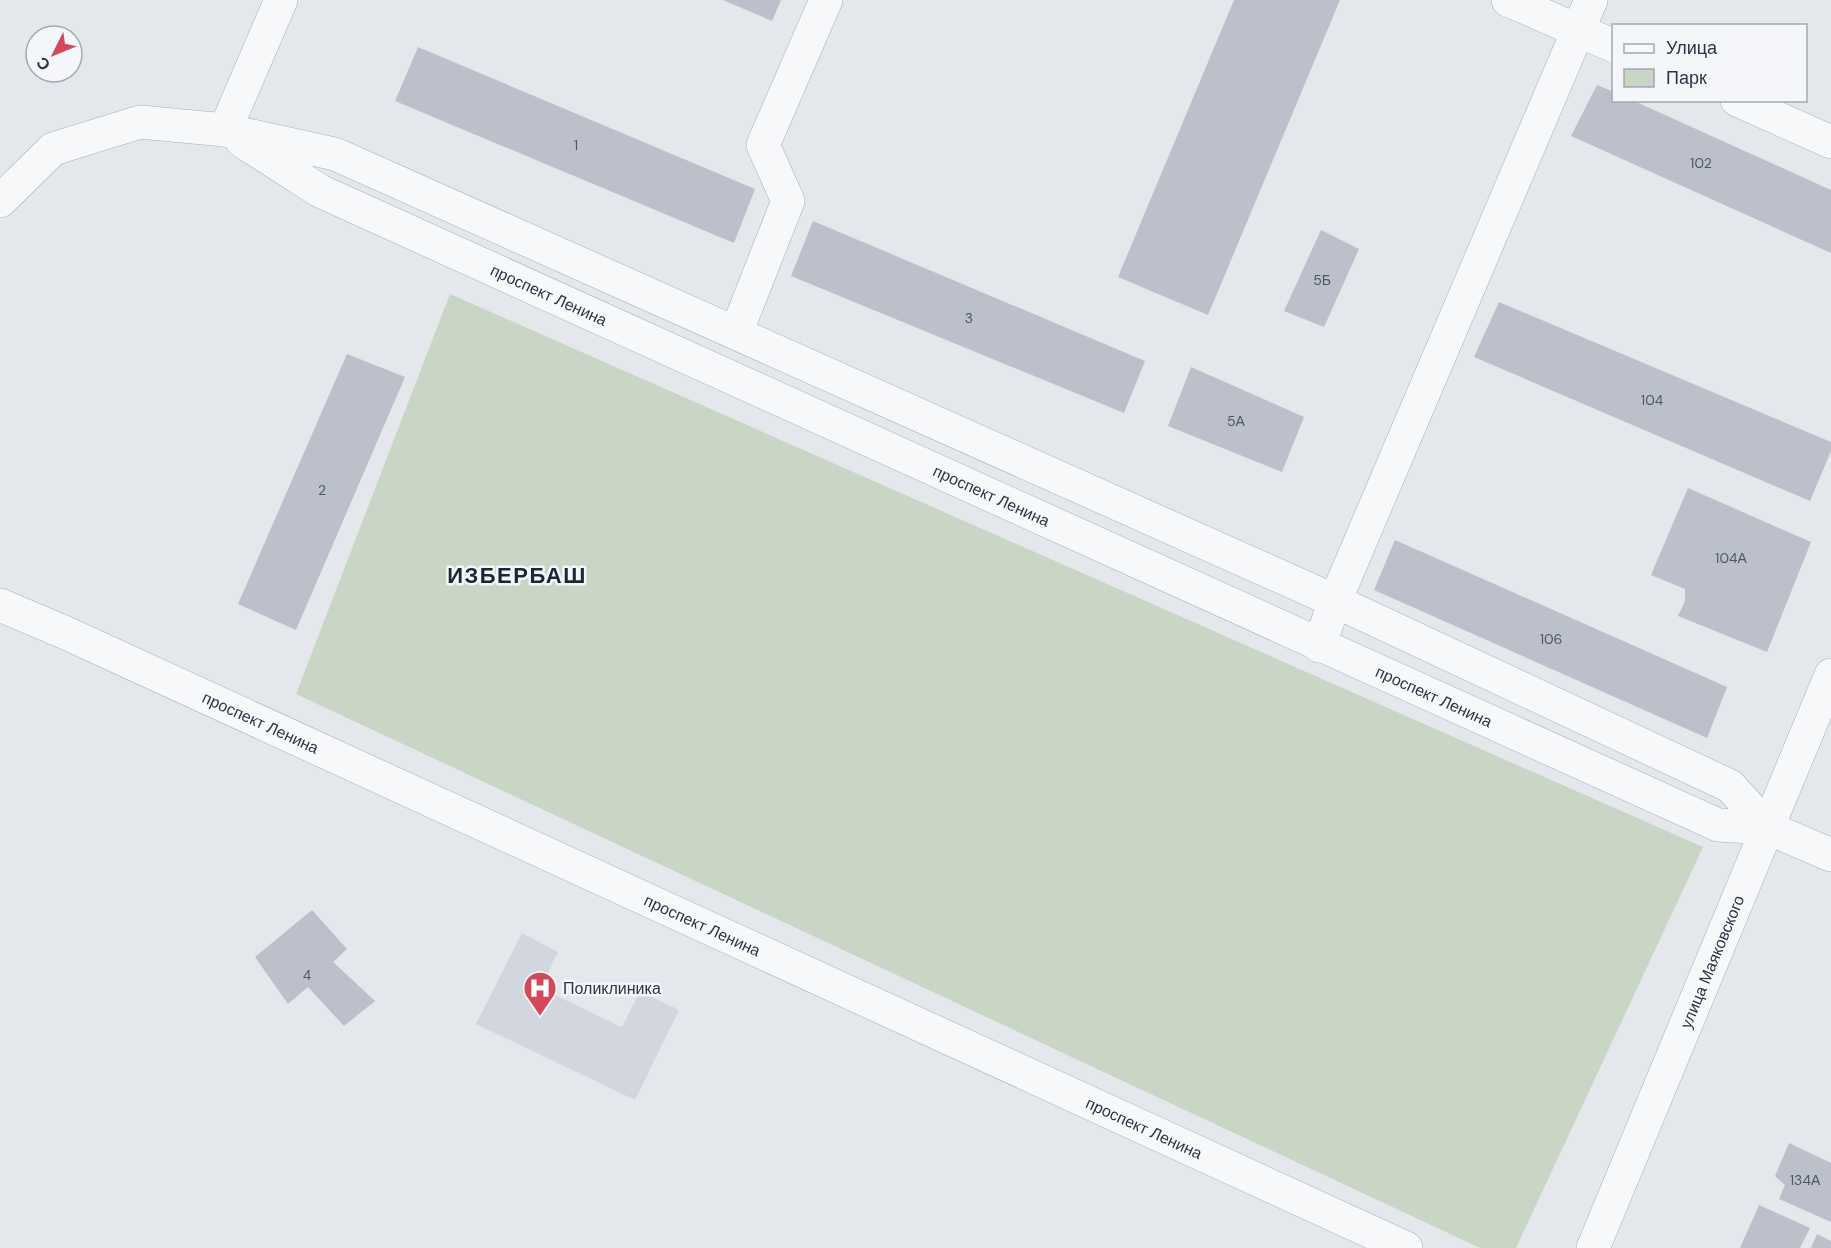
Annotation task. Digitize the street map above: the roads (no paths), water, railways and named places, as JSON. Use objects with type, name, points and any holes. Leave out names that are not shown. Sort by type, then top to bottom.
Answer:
[{"type":"street","points":[[225,130],[281,0]]},
{"type":"street","points":[[736,333],[788,201],[763,145],[826,0]]},
{"type":"street","points":[[1508,0],[1612,45]]},
{"type":"street","points":[[1318,646],[1335,601],[1591,0]]},
{"type":"street","points":[[1741,102],[1831,142]]},
{"type":"street","points":[[0,201],[53,149],[140,122],[225,130],[335,154],[1335,601],[1730,786],[1767,828],[1831,855]]},
{"type":"street","name":"проспект Ленина","points":[[225,130],[320,191],[1318,646],[1718,825],[1767,828]]},
{"type":"street","points":[[773,397],[790,357]]},
{"type":"street","points":[[1173,579],[1189,535]]},
{"type":"street","name":"проспект Ленина","points":[[3,614],[77,638],[1406,1248]]},
{"type":"street","name":"улица Маяковского","points":[[1593,1248],[1831,675]]},
{"type":"place","name":"Поликлиника","points":[[540,1017]]},
{"type":"district","name":"ИЗБЕРБАШ","points":[[517,575]]}]
